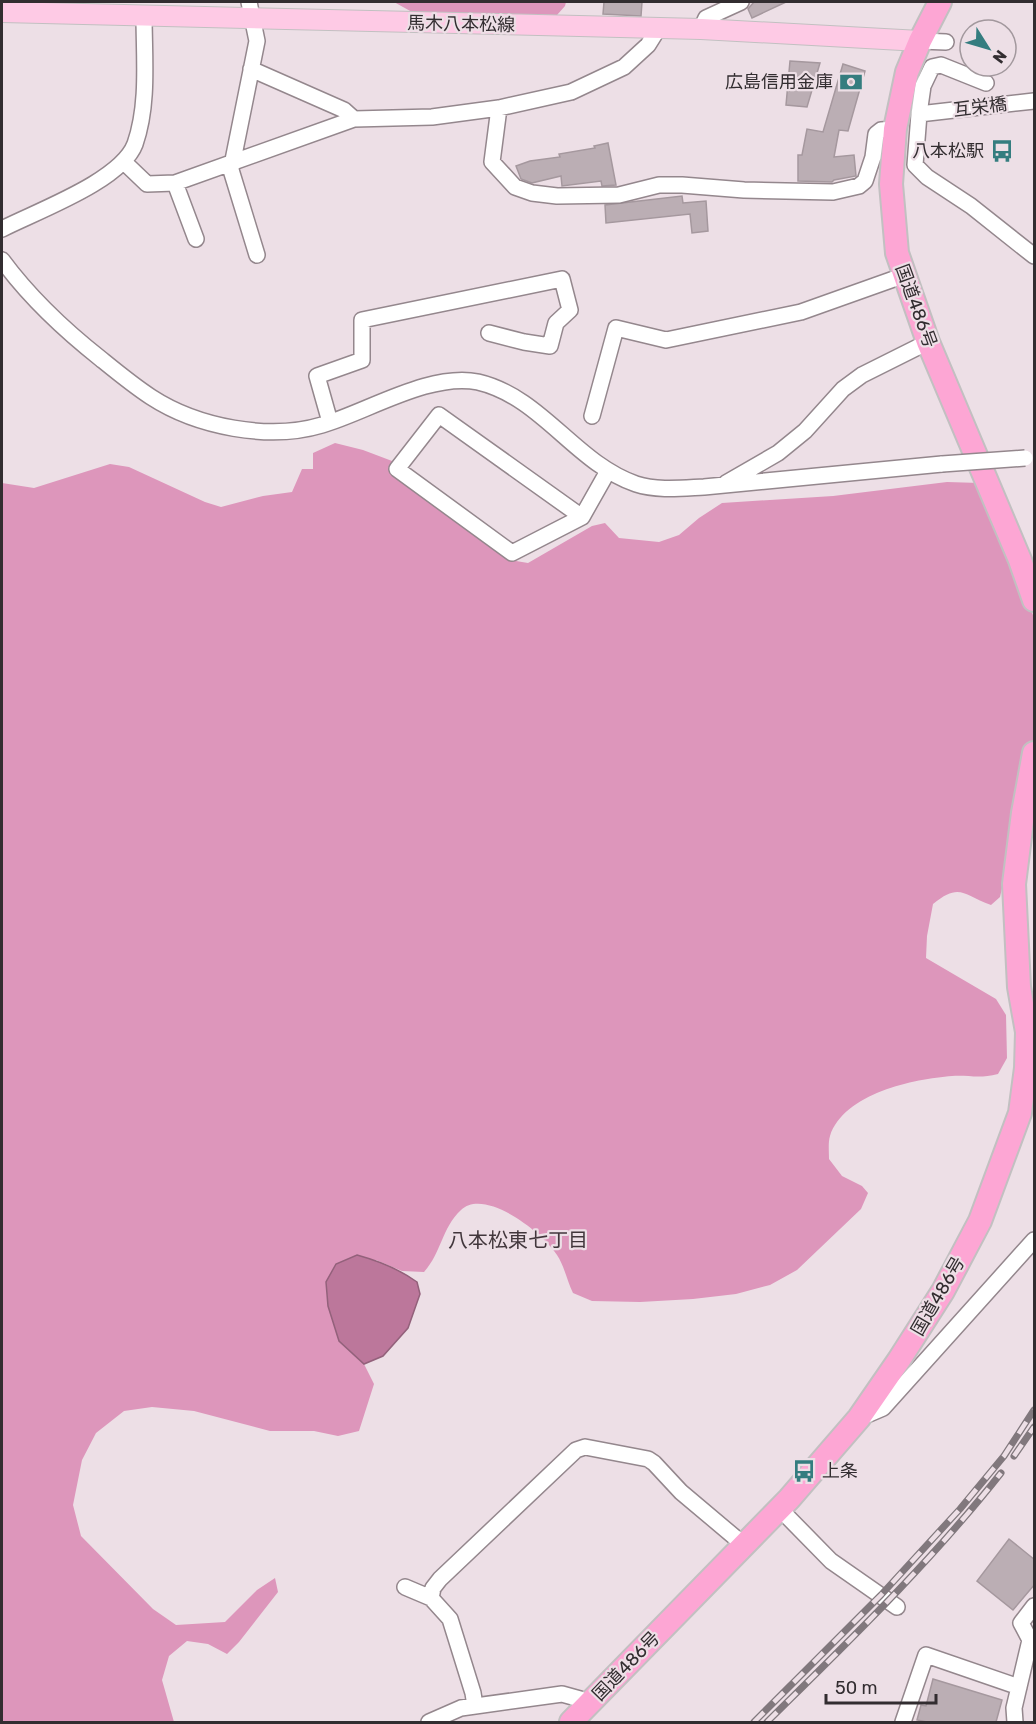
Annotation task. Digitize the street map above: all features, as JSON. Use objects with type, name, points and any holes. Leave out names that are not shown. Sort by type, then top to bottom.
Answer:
[{"type":"highway","name":"国道486号","points":[[940,2],[907,72],[896,129],[891,184],[897,253],[928,342],[1008,530],[1035,600]]},
{"type":"highway","name":"国道486号","points":[[579,1715],[779,1508],[859,1418],[943,1291],[980,1221],[1020,1113],[1030,1067],[1019,987],[1014,884],[1023,813],[1035,753]]},
{"type":"main road","name":"馬木八本松線","points":[[2,12],[144,15],[251,10],[920,41]]},
{"type":"street","points":[[701,30],[706,18],[741,2]]},
{"type":"street","points":[[251,10],[257,41],[231,170],[257,255]]},
{"type":"street","points":[[2,229],[107,177],[124,162],[134,146],[142,115],[144,15]]},
{"type":"street","points":[[124,162],[147,184],[175,183],[354,119],[432,117],[499,108],[571,92],[624,67],[648,45],[658,29]]},
{"type":"street","points":[[920,41],[946,42]]},
{"type":"street","points":[[986,83],[941,66],[932,67],[923,86],[922,114],[915,165],[927,177],[971,206],[1035,256]]},
{"type":"street","points":[[251,69],[344,110],[354,119]]},
{"type":"street","name":"互栄橋","points":[[922,114],[1035,100]]},
{"type":"street","points":[[499,108],[492,162],[515,187],[532,193],[556,196],[620,195],[659,185],[833,192],[859,186],[865,181],[873,157],[876,134],[881,130],[896,129]]},
{"type":"street","points":[[175,183],[196,239]]},
{"type":"street","points":[[2,260],[22,288],[48,315],[152,398],[189,415],[232,428],[256,432],[289,431],[330,422],[431,384],[475,382],[501,389],[525,403],[584,454],[609,471],[638,485],[672,489],[1030,458]]},
{"type":"street","points":[[592,416],[616,328],[666,340],[801,312],[905,275]]},
{"type":"street","points":[[330,422],[317,376],[362,360],[362,320],[562,279],[570,310],[556,323],[550,346],[489,333]]},
{"type":"street","points":[[722,485],[778,453],[805,431],[843,388],[862,375],[928,342]]},
{"type":"street","points":[[582,517],[439,415],[398,469],[512,552],[582,517],[609,471]]},
{"type":"street","points":[[859,1418],[883,1408],[1035,1240]]},
{"type":"street","points":[[431,1598],[433,1588],[440,1579],[576,1450],[585,1447],[648,1459],[681,1492],[744,1545]]},
{"type":"street","points":[[779,1508],[831,1561],[897,1607]]},
{"type":"street","points":[[405,1587],[431,1598],[450,1619],[475,1706]]},
{"type":"street","points":[[1015,1722],[1014,1708],[1030,1640],[1021,1623],[1035,1606]]},
{"type":"street","points":[[903,1722],[926,1655],[1019,1687]]},
{"type":"street","points":[[429,1722],[461,1708],[562,1694],[580,1699],[579,1715]]},
{"type":"shaded area","points":[[394,2],[566,2],[557,15],[412,12]]},
{"type":"shaded area","points":[[335,443],[363,450],[400,464],[510,560],[528,563],[592,526],[605,523],[619,538],[659,542],[679,535],[722,503],[833,496],[947,482],[980,483],[1016,566],[1034,618],[1034,746],[1000,897],[991,905],[967,894],[956,892],[942,897],[933,904],[927,936],[926,958],[996,999],[1006,1015],[1007,1058],[998,1074],[980,1077],[952,1076],[900,1085],[865,1099],[850,1109],[838,1121],[830,1136],[829,1159],[842,1176],[862,1186],[868,1193],[861,1209],[797,1270],[770,1285],[736,1294],[693,1299],[640,1302],[592,1301],[573,1293],[557,1255],[527,1225],[498,1208],[484,1204],[471,1204],[454,1217],[435,1257],[424,1272],[402,1271],[376,1260],[339,1341],[364,1364],[374,1384],[359,1431],[338,1436],[314,1431],[270,1431],[194,1411],[152,1407],[124,1411],[96,1433],[82,1460],[73,1505],[81,1536],[153,1609],[176,1625],[225,1622],[257,1590],[275,1578],[278,1592],[227,1654],[208,1644],[187,1641],[169,1656],[162,1680],[174,1722],[2,1722],[2,483],[34,488],[110,464],[129,467],[221,507],[263,496],[292,492],[302,469],[313,469],[313,453]]},
{"type":"shaded area","points":[[357,1255],[410,1277],[417,1282],[420,1294],[408,1328],[383,1356],[364,1364],[339,1341],[328,1306],[326,1282],[336,1264]]},
{"type":"building","points":[[604,2],[642,2],[641,16],[603,14]]},
{"type":"building","points":[[754,2],[786,2],[752,18],[748,9]]},
{"type":"building","points":[[790,61],[820,63],[807,107],[786,105]]},
{"type":"building","points":[[843,64],[865,71],[848,131],[839,130],[834,157],[854,155],[856,176],[832,182],[798,181],[798,155],[802,155],[807,129],[823,132]]},
{"type":"building","points":[[608,143],[616,185],[602,186],[601,181],[562,186],[561,176],[532,183],[521,179],[516,166],[530,161],[560,157],[559,154],[595,148],[594,146]]},
{"type":"building","points":[[682,196],[683,203],[706,201],[708,231],[692,233],[690,214],[606,223],[605,205]]},
{"type":"building","points":[[1009,1539],[1035,1560],[1035,1584],[1013,1610],[977,1581]]},
{"type":"building","points":[[933,1679],[1002,1700],[996,1722],[917,1720],[921,1705],[926,1706]]},
{"type":"railway","points":[[754,1722],[881,1595],[960,1509],[1004,1456],[1034,1410]]},
{"type":"railway","points":[[1014,1456],[1034,1427]]},
{"type":"railway","points":[[767,1722],[917,1570],[1001,1473]]},
{"type":"place","name":"広島信用金庫","points":[[851,82]]},
{"type":"place","name":"八本松駅","points":[[1002,151]]},
{"type":"place","name":"上条","points":[[804,1471]]},
{"type":"district","name":"八本松東七丁目","points":[[518,1240]]}]
